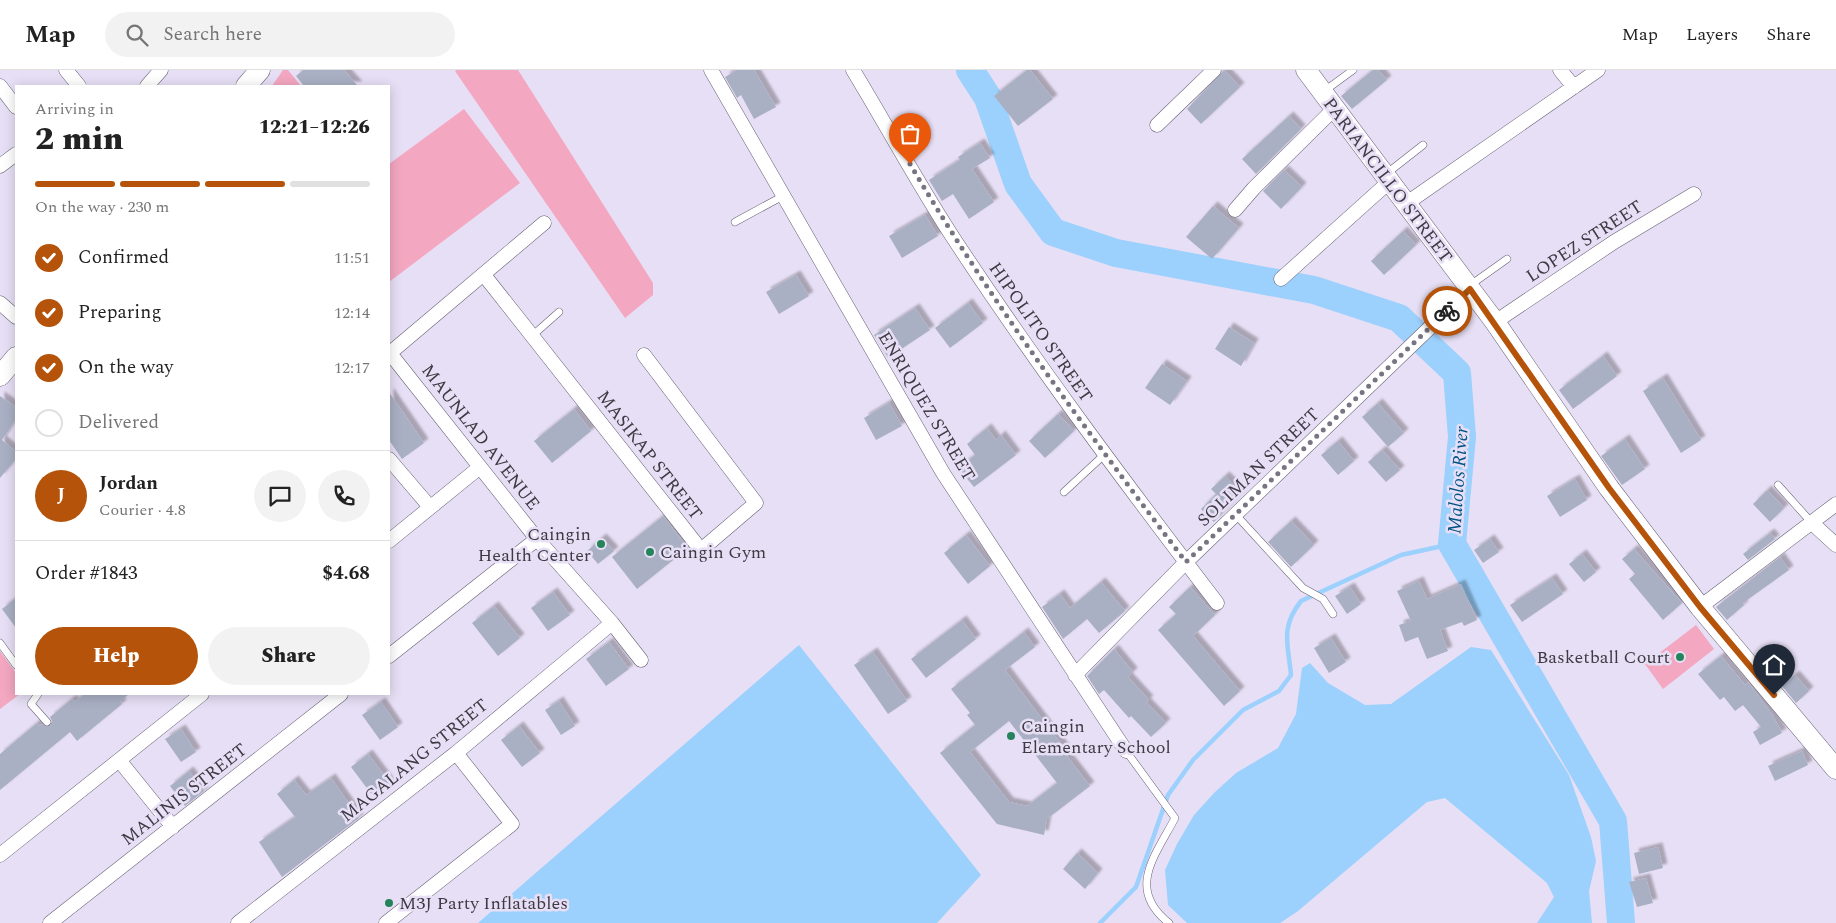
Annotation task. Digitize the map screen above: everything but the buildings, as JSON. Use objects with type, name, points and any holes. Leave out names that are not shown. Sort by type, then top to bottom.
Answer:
[{"type":"main road","name":"PARIANCILLO STREET","points":[[1306,70],[1495,322],[1609,488],[1700,607],[1836,769]]},
{"type":"main road","points":[[0,376],[15,358]]},
{"type":"street","points":[[66,70],[79,85]]},
{"type":"street","points":[[148,85],[161,70]]},
{"type":"street","name":"ENRIQUEZ STREET","points":[[711,70],[943,473],[1126,751]]},
{"type":"street","name":"HIPOLITO STREET","points":[[853,70],[952,236],[1003,313],[1105,454],[1217,603]]},
{"type":"street","points":[[1157,125],[1214,70]]},
{"type":"street","points":[[1560,70],[1574,87]]},
{"type":"street","points":[[1407,203],[1598,70]]},
{"type":"street","points":[[0,86],[15,106]]},
{"type":"street","points":[[1235,210],[1254,188],[1335,108]]},
{"type":"street","points":[[0,166],[15,155]]},
{"type":"street","points":[[1281,279],[1388,178]]},
{"type":"street","name":"LOPEZ STREET","points":[[1495,322],[1614,242],[1694,194]]},
{"type":"street","points":[[390,351],[484,276],[544,223]]},
{"type":"street","name":"MASIKAP STREET","points":[[484,276],[701,550],[756,503],[644,355]]},
{"type":"street","name":"SOLIMAN STREET","points":[[1075,675],[1186,562],[1368,388],[1402,352],[1469,288]]},
{"type":"street","points":[[0,302],[15,316]]},
{"type":"street","name":"MAUNLAD AVENUE","points":[[390,353],[537,539],[612,623],[641,660]]},
{"type":"street","points":[[390,460],[430,507]]},
{"type":"street","points":[[390,540],[480,467]]},
{"type":"street","points":[[1700,607],[1836,504]]},
{"type":"street","points":[[1811,522],[1836,545]]},
{"type":"street","points":[[390,655],[537,539]]},
{"type":"street","name":"MAGALANG STREET","points":[[238,923],[456,753],[612,623]]},
{"type":"street","points":[[0,855],[201,695]]},
{"type":"street","name":"MALINIS STREET","points":[[50,923],[340,695]]},
{"type":"street","points":[[386,923],[512,824],[456,753]]},
{"type":"street","points":[[119,760],[173,827]]},
{"type":"lane","points":[[1323,92],[1353,70]]},
{"type":"lane","points":[[1388,178],[1423,145]]},
{"type":"lane","points":[[735,222],[782,196]]},
{"type":"lane","points":[[1469,288],[1507,258]]},
{"type":"lane","points":[[531,336],[559,312]]},
{"type":"lane","points":[[1064,492],[1105,454]]},
{"type":"lane","points":[[1778,486],[1811,522]]},
{"type":"lane","points":[[1236,515],[1303,588],[1323,599],[1333,614]]},
{"type":"lane","points":[[0,643],[15,663]]},
{"type":"lane","points":[[37,695],[31,704],[47,722]]},
{"type":"lane","points":[[1126,751],[1175,818],[1148,868],[1146,892],[1154,912],[1169,923]]},
{"type":"shaded area","points":[[283,70],[288,70],[300,85],[273,85]]},
{"type":"shaded area","points":[[518,70],[653,283],[653,295],[625,318],[455,71]]},
{"type":"shaded area","points":[[464,109],[520,183],[390,281],[390,163]]},
{"type":"shaded area","name":"Basketball Court","points":[[1696,625],[1714,649],[1663,689],[1645,664]]},
{"type":"shaded area","points":[[0,651],[15,672],[15,695],[19,695],[0,709]]},
{"type":"water","points":[[799,645],[981,875],[937,923],[478,923]]},
{"type":"water","points":[[1471,647],[1491,650],[1569,775],[1591,837],[1596,861],[1589,891],[1592,923],[1537,923],[1554,897],[1547,883],[1445,798],[1427,802],[1298,911],[1280,923],[1187,923],[1168,905],[1165,870],[1177,844],[1194,815],[1215,792],[1236,773],[1278,748],[1296,714],[1302,668],[1310,663],[1328,683],[1365,705],[1391,704]]},
{"type":"waterway","name":"Malolos River","points":[[970,70],[988,98],[1018,184],[1053,232],[1116,253],[1314,290],[1399,318],[1457,373],[1462,437],[1452,544],[1613,821],[1621,923]]},
{"type":"waterway","points":[[1100,923],[1136,887],[1168,795],[1193,760],[1243,710],[1279,691],[1291,675],[1287,645],[1288,628],[1290,619],[1301,601],[1401,555],[1452,544]]},
{"type":"way so far","points":[[910,164],[952,236],[1003,313],[1186,562],[1356,400],[1402,352],[1447,311]]},
{"type":"place","name":"Caingin Health Center","points":[[601,544]]},
{"type":"place","name":"Caingin Gym","points":[[650,552]]},
{"type":"place","name":"Basketball Court","points":[[1680,657]]},
{"type":"place","name":"Caingin Elementary School","points":[[1011,736]]},
{"type":"place","name":"M3J Party Inflatables","points":[[389,903]]},
{"type":"route","points":[[1447,311],[1470,289],[1530,372],[1609,488],[1700,607],[1774,695]]}]
